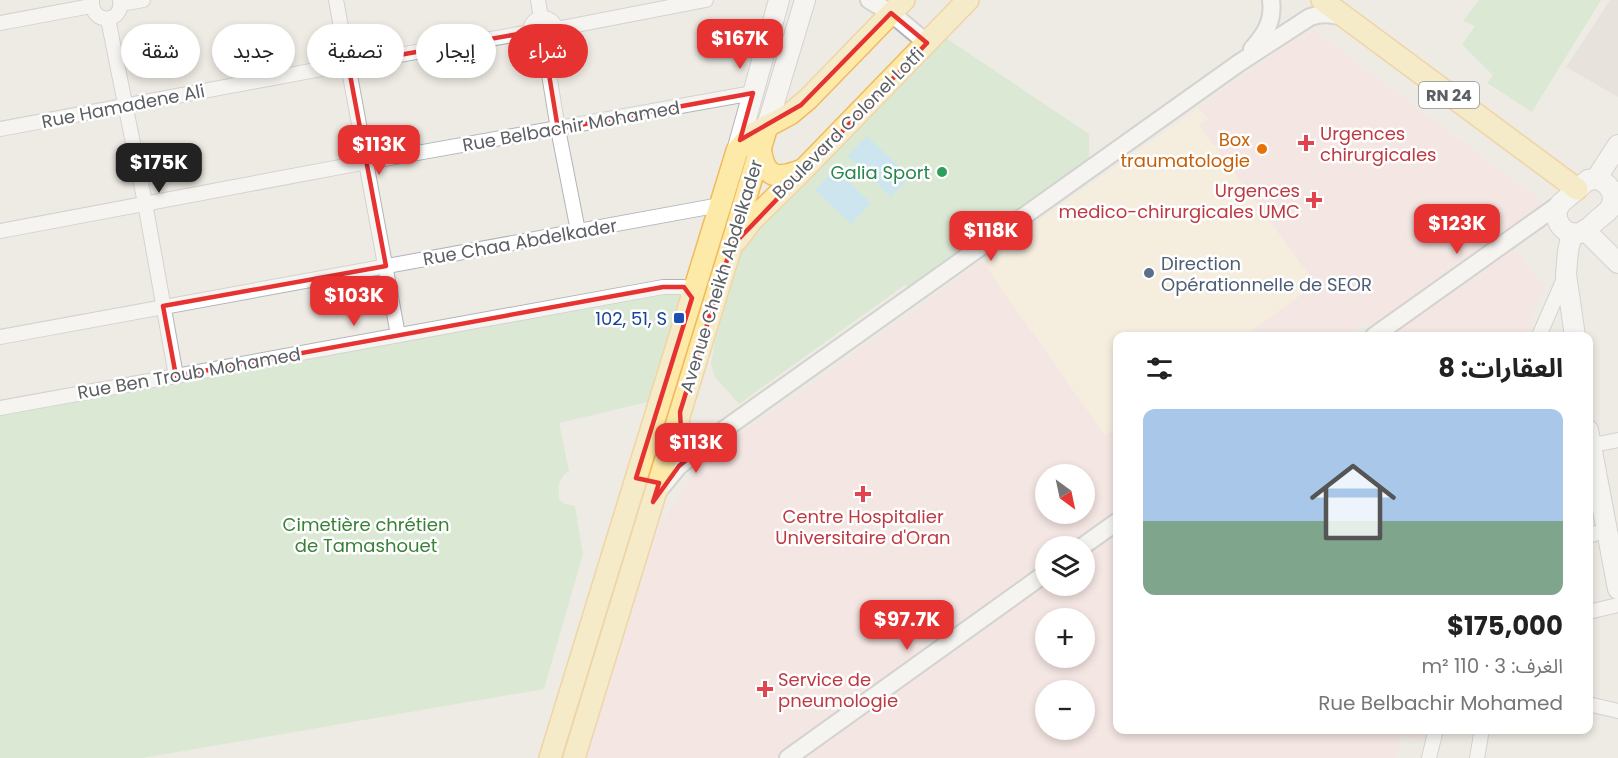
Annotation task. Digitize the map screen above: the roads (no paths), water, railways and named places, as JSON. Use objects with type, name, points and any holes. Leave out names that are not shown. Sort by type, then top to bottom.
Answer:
[{"type":"main road","name":"Avenue Cheikh Abdelkader","points":[[550,758],[692,298],[779,0]]},
{"type":"main road","name":"Avenue Cheikh Abdelkader","points":[[574,758],[805,0]]},
{"type":"main road","name":"Boulevard Colonel Lotfi","points":[[731,248],[752,220],[968,0]]},
{"type":"main road","name":"RN 24","points":[[1322,0],[1569,196]]},
{"type":"main road","points":[[736,151],[751,135],[790,114],[808,99],[897,6]]},
{"type":"main road","points":[[1596,179],[1618,145]]},
{"type":"main road","points":[[760,147],[764,166],[773,174],[785,177],[803,170]]},
{"type":"main road","points":[[1574,332],[1566,274],[1568,251],[1579,232],[1610,209],[1616,197],[1608,183],[1596,179],[1588,180],[1558,207],[1557,220],[1566,231],[1579,232],[1617,262]]},
{"type":"main road","points":[[636,478],[656,493]]},
{"type":"main road","points":[[1593,482],[1598,533],[1618,589]]},
{"type":"street","points":[[0,23],[92,3],[94,12],[99,17],[108,19],[120,10],[121,2],[142,0]]},
{"type":"street","points":[[336,0],[340,24]]},
{"type":"street","points":[[538,0],[541,18]]},
{"type":"street","points":[[581,24],[706,0]]},
{"type":"street","points":[[868,0],[897,6],[927,43]]},
{"type":"street","points":[[1239,63],[1260,40],[1270,24],[1271,0]]},
{"type":"street","points":[[656,493],[679,466],[722,431],[1239,63],[1310,17],[1320,14],[1343,16]]},
{"type":"street","points":[[532,24],[541,18],[550,20],[552,24]]},
{"type":"street","points":[[108,19],[145,203],[176,376]]},
{"type":"street","name":"Rue Hamadene Ali","points":[[404,54],[508,36]]},
{"type":"street","name":"Rue Hamadene Ali","points":[[0,129],[307,72]]},
{"type":"street","points":[[351,78],[398,335]]},
{"type":"street","points":[[550,78],[578,231]]},
{"type":"street","name":"Rue Belbachir Mohamed","points":[[0,231],[753,93]]},
{"type":"street","points":[[1380,332],[1569,196]]},
{"type":"street","name":"Rue Chaa Abdelkader","points":[[0,337],[720,205]]},
{"type":"street","points":[[1541,332],[1566,274]]},
{"type":"street","name":"Rue Ben Troub Mohamed","points":[[0,408],[663,287],[684,287],[692,298]]},
{"type":"street","points":[[680,412],[681,430],[691,438],[698,439],[722,431]]},
{"type":"street","points":[[1593,441],[1618,440]]},
{"type":"street","points":[[1095,537],[1113,525]]},
{"type":"street","points":[[788,758],[1035,581]]},
{"type":"street","points":[[1593,611],[1618,605]]},
{"type":"street","points":[[1593,705],[1618,711]]},
{"type":"street","points":[[1429,758],[1435,734]]},
{"type":"street","points":[[1477,758],[1481,734]]},
{"type":"water","points":[[867,136],[910,177],[891,197],[848,156]]},
{"type":"water","points":[[835,169],[871,203],[851,224],[815,190]]},
{"type":"place","name":"Urgences chirurgicales","points":[[1306,143]]},
{"type":"place","name":"Box traumatologie","points":[[1262,149]]},
{"type":"place","name":"Galia Sport","points":[[942,172]]},
{"type":"place","name":"Urgences medico-chirurgicales UMC","points":[[1314,200]]},
{"type":"place","name":"Direction Opérationnelle de SEOR","points":[[1149,273]]},
{"type":"place","name":"102, 51, S","points":[[679,318]]},
{"type":"place","name":"Centre Hospitalier Universitaire d'Oran","points":[[863,494]]},
{"type":"place","name":"Service de pneumologie","points":[[765,689]]},
{"type":"park label","name":"Cimetière chrétien de Tamashouet","points":[[366,534]]}]
